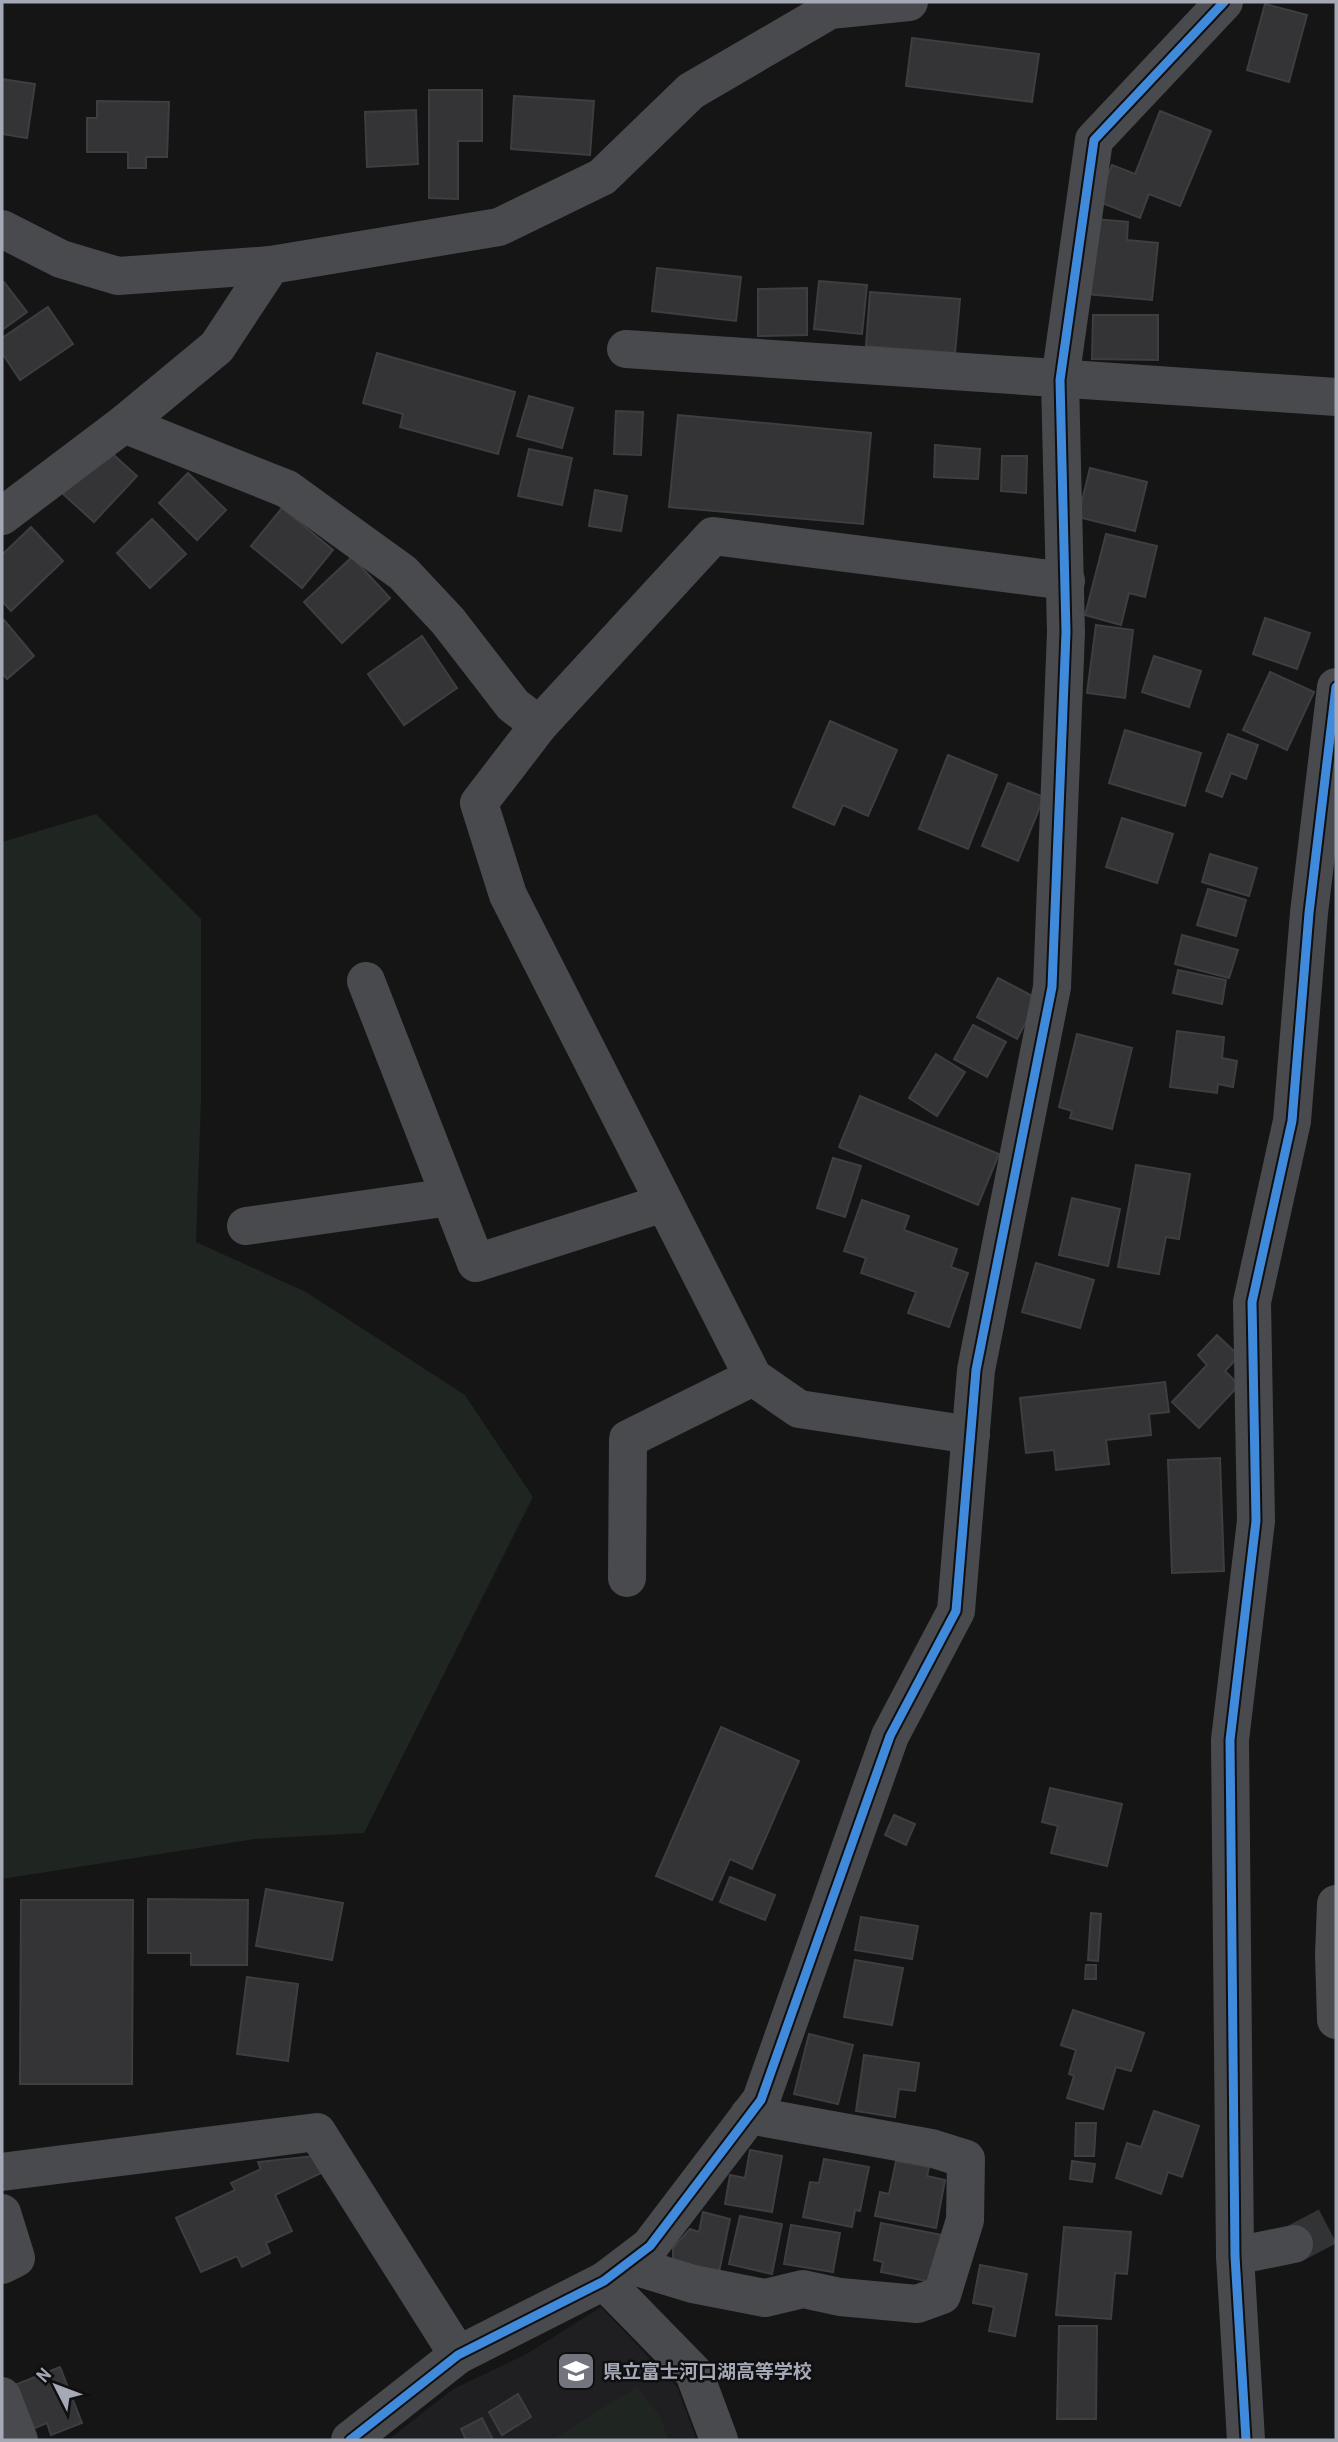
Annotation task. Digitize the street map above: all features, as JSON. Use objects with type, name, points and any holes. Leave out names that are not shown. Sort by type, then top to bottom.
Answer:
[{"type":"highway","points":[[1336,1904],[1336,2020]]},
{"type":"street","points":[[2,229],[61,259],[118,276],[271,265],[499,227],[602,177],[691,91],[830,10],[909,2]]},
{"type":"street","points":[[350,2440],[458,2355],[615,2272],[650,2246],[761,2100],[890,1736],[956,1611],[976,1370],[1052,987],[1066,581],[1060,380],[1094,140],[1224,2]]},
{"type":"street","points":[[2,516],[124,424],[217,347],[271,265]]},
{"type":"street","points":[[626,349],[1336,397]]},
{"type":"street","points":[[124,424],[287,489],[403,573],[448,621],[513,705],[539,725]]},
{"type":"street","points":[[971,1435],[799,1409],[753,1377],[508,895],[479,803],[539,725],[713,536],[1066,581]]},
{"type":"street","points":[[1246,2440],[1235,2256],[1230,1740],[1256,1521],[1252,1302],[1292,1121],[1308,913],[1336,687]]},
{"type":"street","points":[[366,981],[476,1263],[664,1203]]},
{"type":"street","points":[[246,1226],[450,1197]]},
{"type":"street","points":[[627,1578],[628,1439],[753,1377]]},
{"type":"street","points":[[615,2272],[765,2298],[803,2289],[840,2297],[917,2304],[942,2295],[965,2220],[966,2159],[931,2148],[749,2115]]},
{"type":"street","points":[[2,2172],[317,2132],[458,2355]]},
{"type":"street","points":[[2,2213],[16,2258],[2,2265]]},
{"type":"street","points":[[1235,2256],[1294,2244]]},
{"type":"street","points":[[615,2272],[694,2373],[719,2440]]},
{"type":"street","points":[[2,2396],[19,2440]]},
{"type":"shaded area","points":[[96,814],[201,919],[201,1101],[196,1242],[306,1292],[465,1395],[533,1497],[364,1833],[255,1839],[2,1879],[2,842]]},
{"type":"shaded area","name":"県立富士河口湖高等学校","points":[[601,2307],[677,2387],[697,2440],[388,2440],[453,2389],[525,2355]]},
{"type":"shaded area","points":[[637,2387],[659,2415],[669,2440],[551,2440]]},
{"type":"building","points":[[1265,4],[1307,15],[1289,82],[1247,70]]},
{"type":"building","points":[[912,38],[1039,54],[1032,102],[906,86]]},
{"type":"building","points":[[2,79],[35,84],[27,138],[2,134]]},
{"type":"building","points":[[429,90],[482,90],[482,141],[458,141],[458,199],[429,198]]},
{"type":"building","points":[[514,96],[594,101],[590,155],[511,149]]},
{"type":"building","points":[[97,101],[169,102],[167,157],[146,157],[146,168],[128,168],[128,152],[87,152],[87,118],[97,118]]},
{"type":"building","points":[[416,110],[418,164],[367,167],[365,112]]},
{"type":"building","points":[[1160,111],[1211,131],[1180,206],[1149,194],[1140,218],[1097,201],[1112,165],[1135,174]]},
{"type":"building","points":[[1095,219],[1128,222],[1127,240],[1158,243],[1152,300],[1086,294]]},
{"type":"building","points":[[657,268],[741,277],[736,321],[652,311]]},
{"type":"building","points":[[819,281],[867,285],[862,334],[814,329]]},
{"type":"building","points":[[4,282],[27,312],[2,330],[2,284]]},
{"type":"building","points":[[807,288],[807,335],[758,336],[758,289]]},
{"type":"building","points":[[870,292],[960,299],[955,353],[866,346]]},
{"type":"building","points":[[48,307],[73,344],[20,380],[2,353],[2,338]]},
{"type":"building","points":[[1093,315],[1158,315],[1158,360],[1092,359]]},
{"type":"building","points":[[377,353],[515,392],[498,454],[400,427],[403,414],[363,403]]},
{"type":"building","points":[[529,396],[573,408],[562,448],[517,436]]},
{"type":"building","points":[[616,411],[643,412],[641,455],[614,454]]},
{"type":"building","points":[[678,415],[871,433],[863,524],[669,507]]},
{"type":"building","points":[[935,445],[980,449],[978,479],[934,477]]},
{"type":"building","points":[[105,447],[137,476],[94,522],[63,494]]},
{"type":"building","points":[[529,449],[572,458],[562,505],[518,496]]},
{"type":"building","points":[[1002,456],[1027,456],[1026,493],[1001,491]]},
{"type":"building","points":[[1090,468],[1147,482],[1135,531],[1078,517]]},
{"type":"building","points":[[188,473],[226,510],[197,540],[159,503]]},
{"type":"building","points":[[595,490],[627,496],[621,531],[589,526]]},
{"type":"building","points":[[282,508],[333,550],[302,588],[251,546]]},
{"type":"building","points":[[152,519],[186,554],[150,588],[117,553]]},
{"type":"building","points":[[31,527],[63,561],[11,611],[2,601],[2,555]]},
{"type":"building","points":[[1106,534],[1157,546],[1145,597],[1129,593],[1121,625],[1085,615]]},
{"type":"building","points":[[352,557],[390,598],[342,643],[304,602]]},
{"type":"building","points":[[1265,618],[1310,633],[1297,669],[1253,654]]},
{"type":"building","points":[[4,620],[34,656],[7,679],[2,673]]},
{"type":"building","points":[[1096,625],[1133,630],[1125,698],[1087,693]]},
{"type":"building","points":[[422,636],[457,688],[404,725],[368,674]]},
{"type":"building","points":[[1154,656],[1201,671],[1189,707],[1142,692]]},
{"type":"building","points":[[1270,672],[1314,692],[1287,750],[1243,730]]},
{"type":"building","points":[[830,721],[897,750],[868,816],[843,805],[834,825],[793,807]]},
{"type":"building","points":[[1125,730],[1201,753],[1185,806],[1109,783]]},
{"type":"building","points":[[1228,734],[1258,745],[1246,779],[1231,773],[1222,797],[1206,791]]},
{"type":"building","points":[[948,755],[997,775],[968,849],[919,829]]},
{"type":"building","points":[[1008,783],[1044,797],[1018,861],[982,846]]},
{"type":"building","points":[[1122,818],[1173,834],[1157,883],[1106,867]]},
{"type":"building","points":[[1210,854],[1257,868],[1249,896],[1202,882]]},
{"type":"building","points":[[1208,889],[1246,900],[1236,936],[1197,925]]},
{"type":"building","points":[[1182,935],[1238,950],[1229,978],[1175,964]]},
{"type":"building","points":[[1178,970],[1226,980],[1222,1004],[1173,993]]},
{"type":"building","points":[[998,978],[1038,999],[1017,1039],[977,1017]]},
{"type":"building","points":[[973,1025],[1006,1042],[987,1077],[954,1059]]},
{"type":"building","points":[[1177,1031],[1224,1037],[1222,1058],[1237,1061],[1233,1087],[1218,1084],[1217,1093],[1170,1087]]},
{"type":"building","points":[[1077,1034],[1132,1048],[1112,1129],[1070,1118],[1072,1111],[1059,1107]]},
{"type":"building","points":[[936,1054],[965,1072],[937,1116],[909,1098]]},
{"type":"building","points":[[860,1096],[999,1154],[978,1205],[839,1147]]},
{"type":"building","points":[[833,1158],[861,1166],[845,1217],[817,1208]]},
{"type":"building","points":[[1136,1165],[1190,1174],[1179,1239],[1166,1237],[1159,1274],[1118,1267]]},
{"type":"building","points":[[1072,1198],[1120,1209],[1108,1266],[1059,1255]]},
{"type":"building","points":[[862,1200],[909,1216],[904,1230],[957,1249],[951,1267],[968,1273],[949,1327],[908,1313],[916,1292],[861,1273],[866,1258],[844,1251]]},
{"type":"building","points":[[1036,1263],[1094,1280],[1080,1328],[1022,1312]]},
{"type":"building","points":[[1217,1335],[1239,1356],[1225,1371],[1239,1385],[1199,1428],[1172,1402],[1207,1365],[1198,1355]]},
{"type":"building","points":[[1165,1382],[1169,1412],[1149,1414],[1151,1435],[1106,1440],[1109,1464],[1056,1470],[1054,1450],[1026,1453],[1020,1398]]},
{"type":"building","points":[[1220,1458],[1224,1571],[1172,1573],[1168,1460]]},
{"type":"building","points":[[721,1727],[799,1761],[752,1869],[730,1859],[712,1900],[656,1876]]},
{"type":"building","points":[[1050,1788],[1122,1804],[1107,1866],[1051,1853],[1058,1826],[1042,1822]]},
{"type":"building","points":[[894,1815],[915,1824],[906,1845],[885,1835]]},
{"type":"building","points":[[730,1877],[775,1895],[765,1920],[720,1902]]},
{"type":"building","points":[[266,1889],[343,1903],[332,1960],[256,1946]]},
{"type":"building","points":[[148,1899],[248,1900],[247,1965],[191,1965],[191,1953],[148,1953]]},
{"type":"building","points":[[21,1900],[133,1900],[132,2084],[20,2084]]},
{"type":"building","points":[[1091,1913],[1101,1914],[1098,1961],[1088,1960]]},
{"type":"building","points":[[861,1917],[918,1926],[912,1959],[855,1950]]},
{"type":"building","points":[[855,1960],[903,1968],[892,2025],[844,2017]]},
{"type":"building","points":[[1086,1965],[1096,1965],[1096,1979],[1085,1979]]},
{"type":"building","points":[[247,1977],[298,1984],[288,2061],[237,2054]]},
{"type":"building","points":[[1073,2010],[1144,2033],[1131,2071],[1116,2067],[1103,2109],[1067,2098],[1074,2076],[1069,2074],[1076,2050],[1061,2045]]},
{"type":"building","points":[[809,2034],[853,2045],[838,2104],[794,2094]]},
{"type":"building","points":[[864,2055],[919,2063],[915,2091],[899,2089],[895,2117],[856,2111]]},
{"type":"building","points":[[1154,2111],[1199,2126],[1182,2177],[1168,2172],[1161,2194],[1116,2178],[1127,2143],[1141,2147]]},
{"type":"building","points":[[1076,2123],[1096,2123],[1094,2156],[1075,2156]]},
{"type":"building","points":[[750,2150],[782,2156],[772,2212],[725,2204],[730,2175],[745,2178]]},
{"type":"building","points":[[314,2156],[321,2173],[275,2195],[292,2231],[266,2243],[270,2253],[242,2267],[237,2256],[201,2272],[176,2218],[235,2190],[231,2183],[261,2169],[258,2162]]},
{"type":"building","points":[[824,2159],[869,2167],[860,2211],[855,2210],[852,2227],[803,2217],[810,2182],[819,2183]]},
{"type":"building","points":[[896,2161],[929,2167],[927,2176],[945,2180],[936,2228],[875,2216],[880,2192],[889,2194]]},
{"type":"building","points":[[1072,2161],[1095,2164],[1092,2182],[1070,2179]]},
{"type":"building","points":[[703,2212],[730,2219],[719,2272],[673,2262],[673,2248],[690,2229],[699,2232]]},
{"type":"building","points":[[740,2216],[782,2224],[772,2274],[729,2264]]},
{"type":"building","points":[[881,2223],[947,2236],[937,2283],[881,2272],[883,2262],[874,2260]]},
{"type":"building","points":[[791,2225],[840,2233],[833,2272],[784,2264]]},
{"type":"building","points":[[1064,2227],[1131,2232],[1127,2274],[1115,2273],[1111,2319],[1056,2315]]},
{"type":"building","points":[[980,2265],[1027,2274],[1015,2336],[989,2331],[994,2307],[973,2303]]},
{"type":"building","points":[[1059,2326],[1097,2326],[1096,2419],[1057,2419]]},
{"type":"building","points":[[60,2367],[82,2423],[51,2435],[47,2423],[30,2430],[12,2386]]},
{"type":"building","points":[[518,2394],[531,2417],[502,2435],[489,2412]]},
{"type":"building","points":[[482,2418],[493,2440],[466,2440],[461,2429]]},
{"type":"tunnel","points":[[1294,2244],[1336,2222]]},
{"type":"cycle path","points":[[350,2440],[458,2355],[604,2281],[650,2246],[761,2100],[890,1736],[956,1611],[976,1370],[1052,987],[1066,632],[1060,380],[1094,140],[1224,2]]},
{"type":"cycle path","points":[[1246,2440],[1235,2256],[1230,1740],[1256,1521],[1252,1302],[1292,1121],[1309,913],[1336,687]]},
{"type":"place","name":"県立富士河口湖高等学校","points":[[576,2371]]}]
